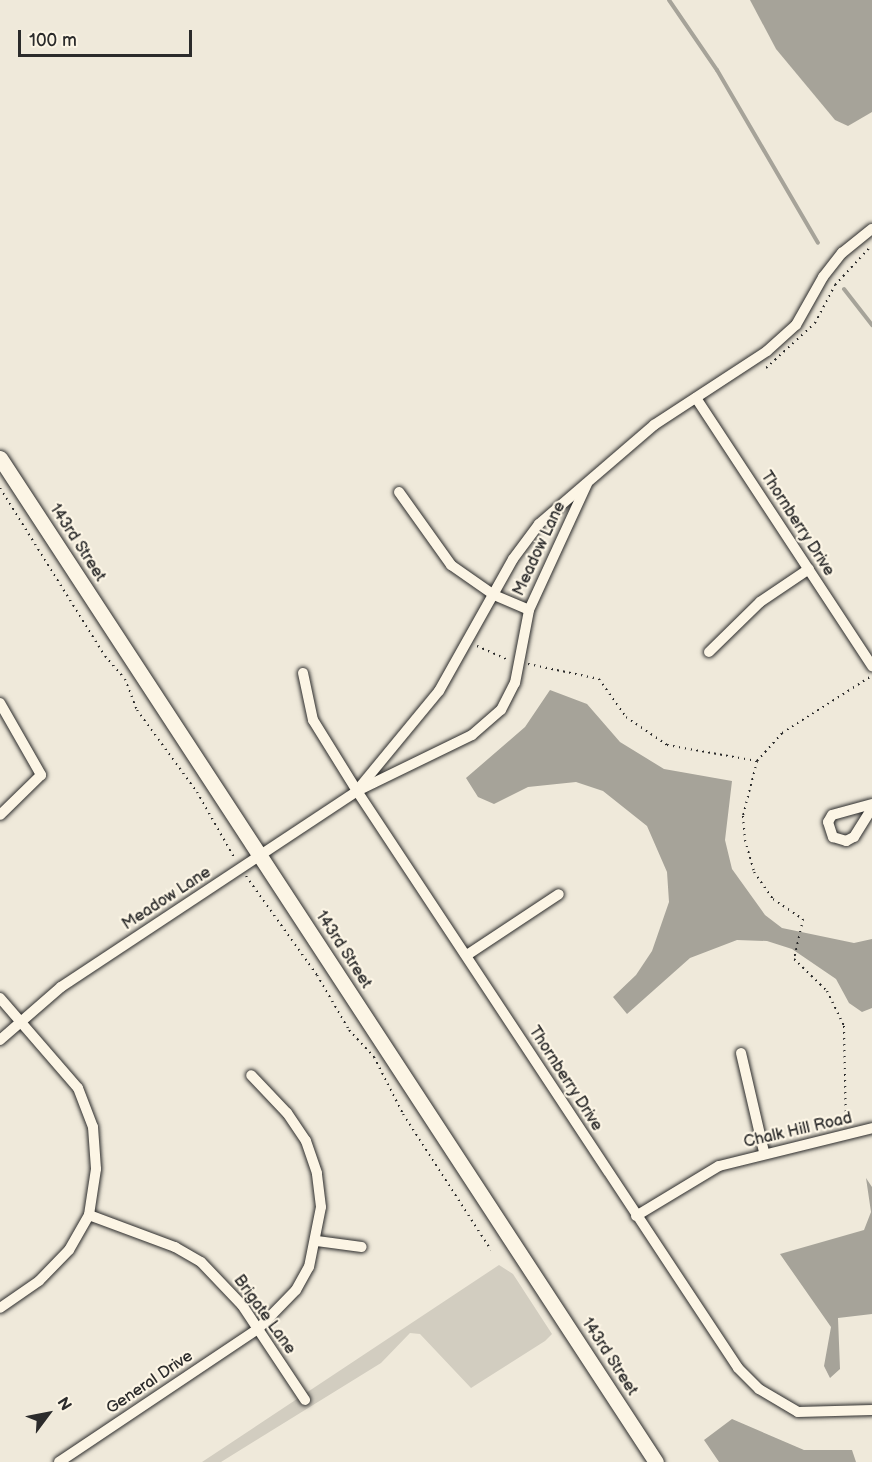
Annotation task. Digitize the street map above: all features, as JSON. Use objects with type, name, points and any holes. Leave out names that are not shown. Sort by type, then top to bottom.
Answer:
[{"type":"street","name":"Meadow Lane","points":[[357,791],[416,722],[539,524],[587,484],[615,455],[796,325],[842,253],[872,229]]},
{"type":"street","name":"Thornberry Drive","points":[[696,399],[872,666]]},
{"type":"street","name":"143rd Street","points":[[0,458],[656,1462]]},
{"type":"street","name":"Meadow Lane","points":[[0,1040],[20,1020],[61,987],[357,791],[472,735],[501,710],[519,663],[529,610],[587,484]]},
{"type":"street","points":[[399,492],[451,566],[494,595],[529,610]]},
{"type":"street","points":[[709,652],[759,602],[809,569]]},
{"type":"street","name":"Thornberry Drive","points":[[303,673],[313,720],[357,791],[738,1368],[759,1389],[798,1412],[872,1410]]},
{"type":"street","points":[[0,703],[40,775],[0,815]]},
{"type":"street","points":[[467,955],[560,894]]},
{"type":"street","points":[[0,998],[78,1088],[93,1127],[96,1169],[89,1215],[69,1250],[39,1281],[0,1308]]},
{"type":"street","points":[[741,1053],[764,1152]]},
{"type":"street","name":"General Drive","points":[[59,1462],[258,1329],[296,1290],[317,1241],[321,1207],[317,1173],[306,1141],[287,1113],[251,1075]]},
{"type":"street","name":"Chalk Hill Road","points":[[636,1216],[719,1166],[764,1152],[847,1137],[872,1128]]},
{"type":"street","name":"Brigate Lane","points":[[89,1215],[175,1247],[201,1262],[224,1284],[258,1329],[305,1400]]},
{"type":"street","points":[[317,1241],[362,1247]]},
{"type":"path","points":[[766,368],[815,323],[835,285],[872,245]]},
{"type":"path","points":[[0,488],[99,646],[125,679],[137,710],[196,792],[241,868],[317,975],[349,1030],[374,1057],[403,1114],[491,1250]]},
{"type":"path","points":[[468,641],[519,663],[599,679],[626,717],[667,745],[757,761]]},
{"type":"path","points":[[847,1137],[844,1026],[827,991],[794,959],[803,919],[773,899],[751,861],[743,816],[757,761],[782,733],[872,676]]},
{"type":"shaded area","points":[[750,0],[872,0],[872,112],[848,126],[835,120],[776,49]]},
{"type":"shaded area","points":[[550,690],[587,704],[620,742],[664,769],[732,781],[725,840],[732,869],[765,915],[782,928],[854,943],[872,939],[872,1008],[862,1012],[849,1003],[836,979],[792,949],[767,941],[737,940],[690,958],[627,1014],[613,997],[636,975],[652,951],[669,902],[667,872],[647,826],[603,791],[576,782],[528,787],[494,804],[478,797],[466,778],[525,727]]},
{"type":"shaded area","points":[[866,1178],[872,1187],[872,1314],[838,1318],[840,1369],[830,1378],[824,1366],[831,1327],[780,1254],[864,1230],[871,1212]]},
{"type":"shaded area","points":[[499,1265],[513,1274],[552,1334],[545,1341],[471,1388],[420,1334],[410,1333],[381,1363],[221,1462],[202,1462]]},
{"type":"shaded area","points":[[732,1419],[804,1450],[852,1450],[856,1462],[719,1462],[704,1440]]},
{"type":"waterway","points":[[669,0],[717,70],[818,243]]},
{"type":"waterway","points":[[844,289],[872,325]]}]
